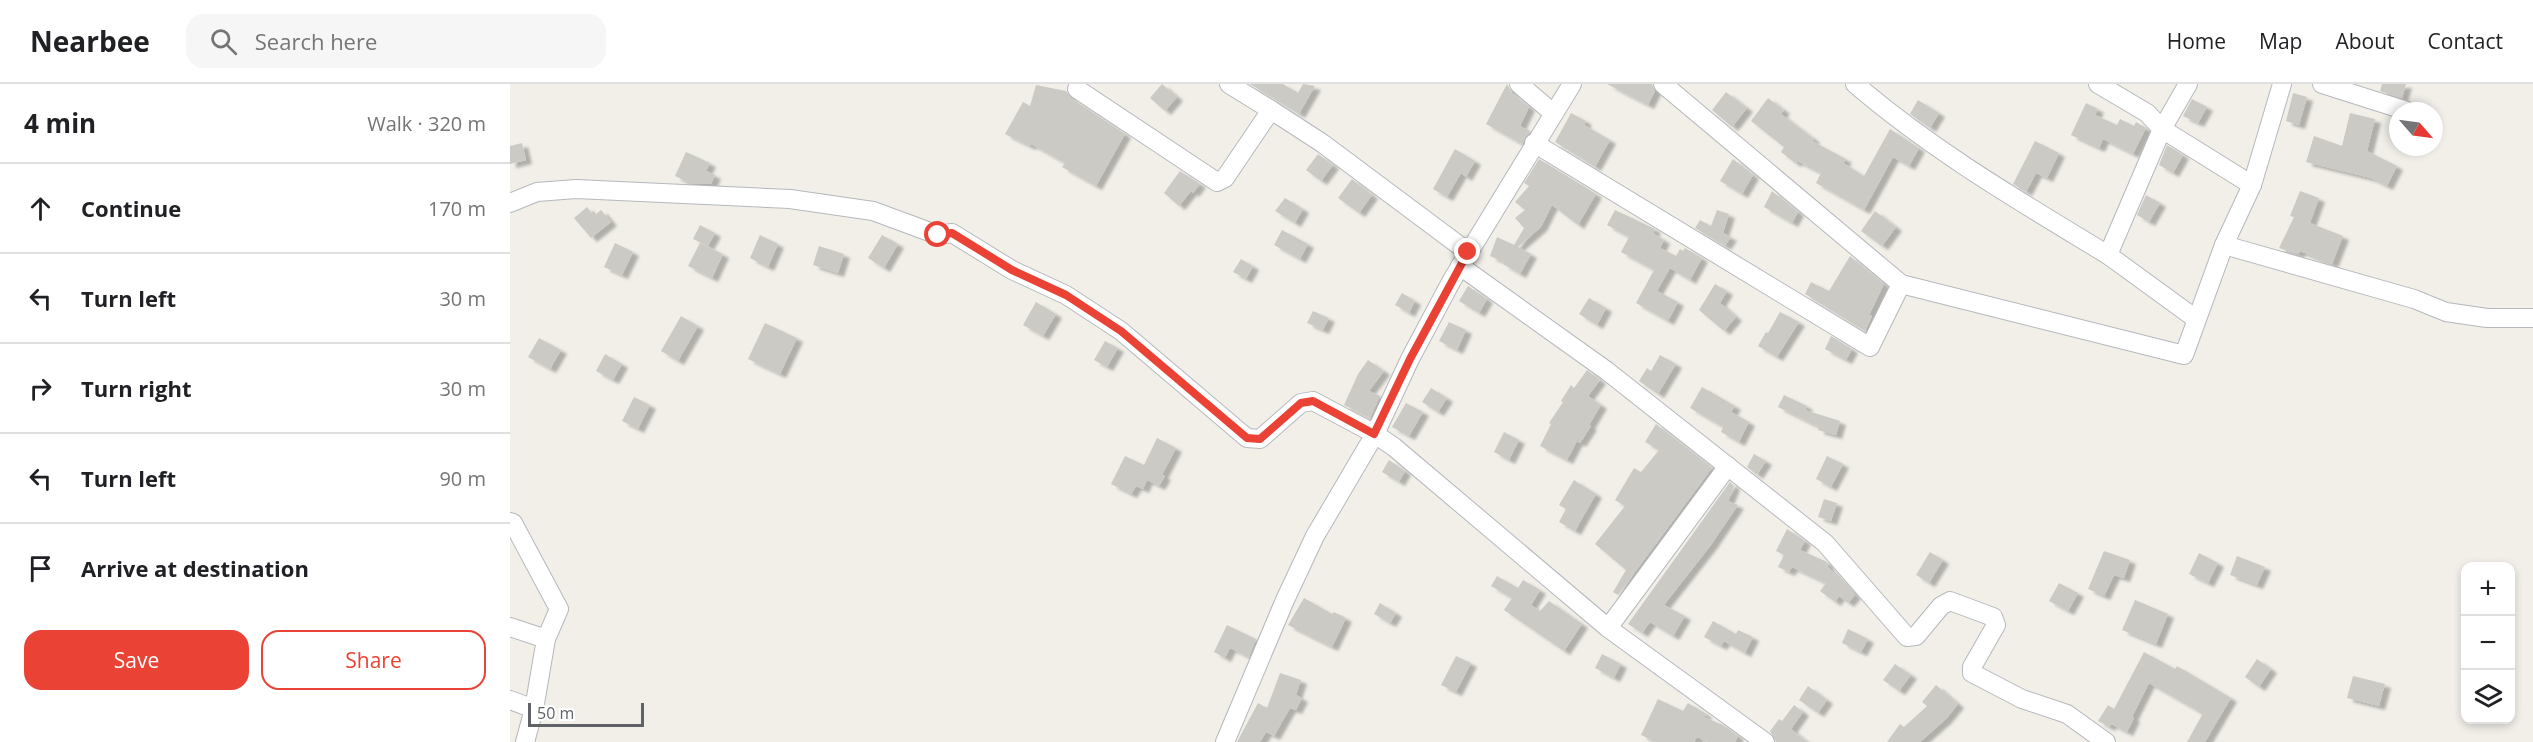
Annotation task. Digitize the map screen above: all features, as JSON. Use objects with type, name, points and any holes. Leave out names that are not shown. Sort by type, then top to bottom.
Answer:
[{"type":"street","points":[[1229,84],[1322,144],[1464,259],[1825,543],[1907,636],[1916,636],[1941,606],[1950,601],[1993,617],[1996,625],[1972,667],[1972,673],[2022,699],[2067,714],[2106,742]]},
{"type":"street","points":[[1519,84],[1553,113]]},
{"type":"street","points":[[1225,742],[1285,600],[1315,536],[1374,434],[1410,359],[1464,259],[1572,84]]},
{"type":"street","points":[[1663,84],[1901,284],[2184,355],[2224,245],[2252,184],[2282,84]]},
{"type":"street","points":[[1855,84],[1898,120],[1991,184],[2108,255],[2196,319]]},
{"type":"street","points":[[2098,84],[2146,113],[2162,129],[2252,184]]},
{"type":"street","points":[[2108,255],[2162,129],[2188,84]]},
{"type":"street","points":[[2322,84],[2389,105]]},
{"type":"street","points":[[1077,89],[1217,182],[1226,177],[1271,110]]},
{"type":"street","points":[[1534,143],[1870,347],[1901,284]]},
{"type":"street","points":[[510,203],[537,192],[576,189],[790,199],[873,211],[938,235],[952,233],[1012,270],[1066,295],[1121,331],[1247,438],[1260,439],[1301,403],[1313,401],[1374,434],[1394,447],[1608,628],[1765,742]]},
{"type":"street","points":[[2224,245],[2414,299],[2446,312],[2487,318],[2533,318]]},
{"type":"street","points":[[1608,628],[1728,466]]},
{"type":"street","points":[[510,522],[513,523],[559,609],[546,639],[530,740]]},
{"type":"street","points":[[510,627],[546,639]]},
{"type":"street","points":[[510,700],[534,709]]},
{"type":"building","points":[[1162,84],[1177,97],[1165,111],[1150,98]]},
{"type":"building","points":[[1250,84],[1283,84],[1298,93],[1303,84],[1315,86],[1299,114]]},
{"type":"building","points":[[1507,84],[1512,93],[1529,107],[1520,126],[1530,131],[1522,144],[1486,124]]},
{"type":"building","points":[[1607,84],[1652,84],[1655,91],[1648,105]]},
{"type":"building","points":[[2382,84],[2406,84],[2402,98],[2380,91]]},
{"type":"building","points":[[1036,85],[1066,91],[1071,98],[1125,134],[1096,186],[1062,167],[1065,163],[1031,144],[1030,146],[1005,134],[1023,102],[1030,106]]},
{"type":"building","points":[[1726,92],[1747,108],[1732,127],[1712,110]]},
{"type":"building","points":[[2293,93],[2307,97],[2299,125],[2286,121]]},
{"type":"building","points":[[1768,98],[1784,110],[1781,114],[1814,139],[1812,141],[1846,159],[1843,163],[1864,176],[1890,129],[1919,148],[1909,166],[1893,157],[1864,210],[1816,183],[1821,173],[1797,161],[1795,163],[1781,152],[1784,147],[1751,121]]},
{"type":"building","points":[[2192,99],[2207,107],[2198,123],[2183,116]]},
{"type":"building","points":[[1918,100],[1939,113],[1930,128],[1910,114]]},
{"type":"building","points":[[2086,103],[2098,109],[2095,115],[2117,125],[2120,119],[2134,126],[2136,122],[2146,128],[2133,154],[2103,139],[2099,148],[2071,135]]},
{"type":"building","points":[[1571,113],[1586,121],[1584,125],[1610,140],[1595,167],[1555,142]]},
{"type":"building","points":[[2350,113],[2375,119],[2367,151],[2397,166],[2387,186],[2371,178],[2306,162],[2314,136],[2342,146]]},
{"type":"building","points":[[2035,141],[2059,153],[2047,178],[2036,173],[2026,192],[2013,184]]},
{"type":"building","points":[[522,143],[526,160],[510,164],[510,146]]},
{"type":"building","points":[[2167,145],[2183,155],[2173,173],[2159,165]]},
{"type":"building","points":[[1455,149],[1475,161],[1466,177],[1461,173],[1447,197],[1433,189]]},
{"type":"building","points":[[686,152],[710,163],[706,171],[715,175],[711,184],[690,183],[675,176]]},
{"type":"building","points":[[1318,154],[1333,165],[1321,181],[1306,170]]},
{"type":"building","points":[[1539,159],[1596,194],[1578,225],[1552,205],[1541,227],[1518,247],[1531,254],[1520,274],[1503,264],[1504,262],[1490,256],[1497,237],[1514,245],[1524,228],[1515,218],[1525,210],[1515,202],[1529,186],[1524,183]]},
{"type":"building","points":[[1733,159],[1753,175],[1742,194],[1720,181]]},
{"type":"building","points":[[1180,171],[1200,184],[1179,206],[1164,193]]},
{"type":"building","points":[[1352,179],[1372,195],[1359,213],[1338,198]]},
{"type":"building","points":[[1772,191],[1798,212],[1792,223],[1764,207]]},
{"type":"building","points":[[2300,191],[2319,198],[2310,223],[2343,236],[2332,264],[2300,251],[2298,254],[2279,248],[2294,217],[2290,216]]},
{"type":"building","points":[[2146,195],[2160,203],[2149,222],[2137,215]]},
{"type":"building","points":[[1285,198],[1303,209],[1295,223],[1275,211]]},
{"type":"building","points":[[587,207],[594,216],[601,210],[611,222],[591,238],[574,218]]},
{"type":"building","points":[[1615,210],[1655,229],[1653,233],[1664,240],[1660,248],[1676,256],[1680,249],[1683,251],[1685,248],[1702,258],[1690,280],[1670,268],[1657,291],[1678,302],[1668,321],[1636,303],[1654,270],[1621,252],[1629,237],[1607,225]]},
{"type":"building","points":[[1717,210],[1729,214],[1723,233],[1731,237],[1725,246],[1695,228],[1700,220],[1711,226]]},
{"type":"building","points":[[1875,211],[1896,227],[1882,246],[1861,231]]},
{"type":"building","points":[[700,225],[715,233],[708,246],[693,239]]},
{"type":"building","points":[[1282,230],[1308,244],[1300,259],[1274,245]]},
{"type":"building","points":[[760,235],[778,244],[768,267],[750,258]]},
{"type":"building","points":[[882,235],[898,244],[884,268],[868,258]]},
{"type":"building","points":[[615,243],[633,252],[622,275],[604,267]]},
{"type":"building","points":[[700,243],[723,254],[712,278],[688,266]]},
{"type":"building","points":[[819,246],[844,254],[838,273],[813,265]]},
{"type":"building","points":[[1850,256],[1884,284],[1869,315],[1872,316],[1865,331],[1805,294],[1811,282],[1829,291]]},
{"type":"building","points":[[1241,259],[1253,266],[1246,279],[1233,272]]},
{"type":"building","points":[[1715,284],[1727,291],[1720,303],[1736,317],[1724,331],[1699,310]]},
{"type":"building","points":[[1468,286],[1487,299],[1479,313],[1459,301]]},
{"type":"building","points":[[1402,293],[1415,301],[1409,313],[1395,305]]},
{"type":"building","points":[[1589,298],[1606,308],[1597,325],[1579,314]]},
{"type":"building","points":[[1036,302],[1056,314],[1043,336],[1023,325]]},
{"type":"building","points":[[1313,311],[1329,318],[1323,330],[1307,323]]},
{"type":"building","points":[[1780,312],[1799,322],[1777,357],[1758,346]]},
{"type":"building","points":[[681,316],[698,326],[678,361],[661,351]]},
{"type":"building","points":[[1449,322],[1466,330],[1457,350],[1439,341]]},
{"type":"building","points":[[765,323],[797,338],[780,374],[748,359]]},
{"type":"building","points":[[1831,336],[1852,349],[1846,360],[1825,349]]},
{"type":"building","points":[[539,338],[561,350],[550,369],[528,357]]},
{"type":"building","points":[[1105,341],[1118,348],[1107,367],[1094,360]]},
{"type":"building","points":[[605,354],[622,364],[613,380],[596,371]]},
{"type":"building","points":[[1660,355],[1676,364],[1658,394],[1639,381],[1647,368],[1651,371]]},
{"type":"building","points":[[1368,360],[1384,371],[1369,391],[1380,396],[1370,418],[1344,405],[1358,374]]},
{"type":"building","points":[[1587,370],[1600,380],[1588,396],[1601,405],[1589,425],[1591,426],[1580,443],[1577,441],[1567,460],[1540,446],[1551,424],[1549,423],[1563,402],[1561,401],[1571,385],[1574,388]]},
{"type":"building","points":[[1702,387],[1735,406],[1731,412],[1749,422],[1739,442],[1721,432],[1723,427],[1690,408]]},
{"type":"building","points":[[1431,388],[1447,398],[1438,412],[1422,402]]},
{"type":"building","points":[[1784,395],[1807,406],[1805,410],[1840,421],[1836,435],[1818,430],[1819,427],[1778,407]]},
{"type":"building","points":[[634,397],[650,405],[638,429],[622,421]]},
{"type":"building","points":[[1406,403],[1423,412],[1409,436],[1392,427]]},
{"type":"building","points":[[1656,424],[1712,468],[1618,595],[1613,592],[1626,570],[1595,544],[1625,506],[1615,500],[1634,468],[1641,472],[1659,450],[1645,442]]},
{"type":"building","points":[[1504,432],[1519,440],[1509,460],[1494,452]]},
{"type":"building","points":[[1157,438],[1176,448],[1159,486],[1147,480],[1143,489],[1136,486],[1131,494],[1111,484],[1125,456],[1144,465]]},
{"type":"building","points":[[1754,454],[1766,461],[1757,475],[1747,467]]},
{"type":"building","points":[[1827,456],[1843,464],[1831,487],[1816,479]]},
{"type":"building","points":[[1389,460],[1405,471],[1399,482],[1382,472]]},
{"type":"building","points":[[1574,480],[1596,494],[1575,531],[1559,522],[1566,509],[1559,505]]},
{"type":"building","points":[[1730,482],[1734,486],[1728,501],[1738,505],[1711,545],[1664,605],[1685,616],[1673,636],[1650,622],[1642,633],[1628,624]]},
{"type":"building","points":[[1824,499],[1837,503],[1831,521],[1818,517]]},
{"type":"building","points":[[1787,529],[1805,541],[1800,550],[1827,562],[1828,567],[1855,595],[1848,603],[1839,596],[1835,602],[1820,591],[1826,583],[1792,567],[1789,572],[1778,567],[1784,555],[1776,551]]},
{"type":"building","points":[[2104,551],[2130,560],[2124,578],[2114,575],[2104,596],[2088,589]]},
{"type":"building","points":[[1930,552],[1943,560],[1929,583],[1916,575]]},
{"type":"building","points":[[2199,553],[2218,563],[2208,583],[2189,574]]},
{"type":"building","points":[[2237,556],[2265,567],[2257,585],[2230,575]]},
{"type":"building","points":[[1497,576],[1518,588],[1523,580],[1540,590],[1531,605],[1540,611],[1549,601],[1582,624],[1564,651],[1504,610],[1512,598],[1491,586]]},
{"type":"building","points":[[2059,583],[2078,593],[2068,611],[2049,601]]},
{"type":"building","points":[[1304,598],[1332,614],[1334,612],[1346,618],[1332,647],[1288,625]]},
{"type":"building","points":[[2135,600],[2168,614],[2156,644],[2122,630]]},
{"type":"building","points":[[1380,603],[1396,613],[1390,623],[1374,614]]},
{"type":"building","points":[[1713,621],[1736,634],[1738,630],[1753,637],[1745,653],[1724,641],[1721,646],[1704,637]]},
{"type":"building","points":[[1227,625],[1256,639],[1249,657],[1230,648],[1225,658],[1214,652]]},
{"type":"building","points":[[1848,629],[1868,639],[1861,652],[1842,643]]},
{"type":"building","points":[[2144,652],[2175,669],[2177,666],[2231,698],[2205,742],[2187,742],[2202,715],[2149,683],[2127,732],[2111,724],[2109,727],[2098,721],[2108,705],[2114,709]]},
{"type":"building","points":[[1602,654],[1621,664],[1614,678],[1595,668]]},
{"type":"building","points":[[1456,656],[1471,663],[1456,692],[1441,685]]},
{"type":"building","points":[[2257,659],[2271,669],[2259,687],[2245,677]]},
{"type":"building","points":[[1895,664],[1911,675],[1899,691],[1883,680]]},
{"type":"building","points":[[1280,673],[1301,680],[1296,695],[1302,698],[1296,710],[1290,708],[1274,736],[1266,732],[1260,742],[1237,742],[1258,703],[1267,708]]},
{"type":"building","points":[[2353,676],[2385,684],[2379,706],[2347,698]]},
{"type":"building","points":[[1936,685],[1958,704],[1946,719],[1920,742],[1887,742],[1900,724],[1904,727],[1927,706],[1922,702]]},
{"type":"building","points":[[1808,686],[1827,700],[1818,713],[1799,700]]},
{"type":"building","points":[[1658,699],[1683,711],[1688,703],[1706,714],[1704,717],[1723,725],[1738,736],[1735,742],[1708,742],[1697,737],[1694,742],[1656,742],[1641,735]]},
{"type":"building","points":[[1794,705],[1803,712],[1791,729],[1807,742],[1776,742],[1770,731],[1779,719],[1782,721]]},
{"type":"route","points":[[938,235],[952,233],[1012,270],[1066,295],[1121,331],[1247,438],[1260,439],[1301,403],[1313,401],[1374,434],[1410,359],[1468,252]]}]
